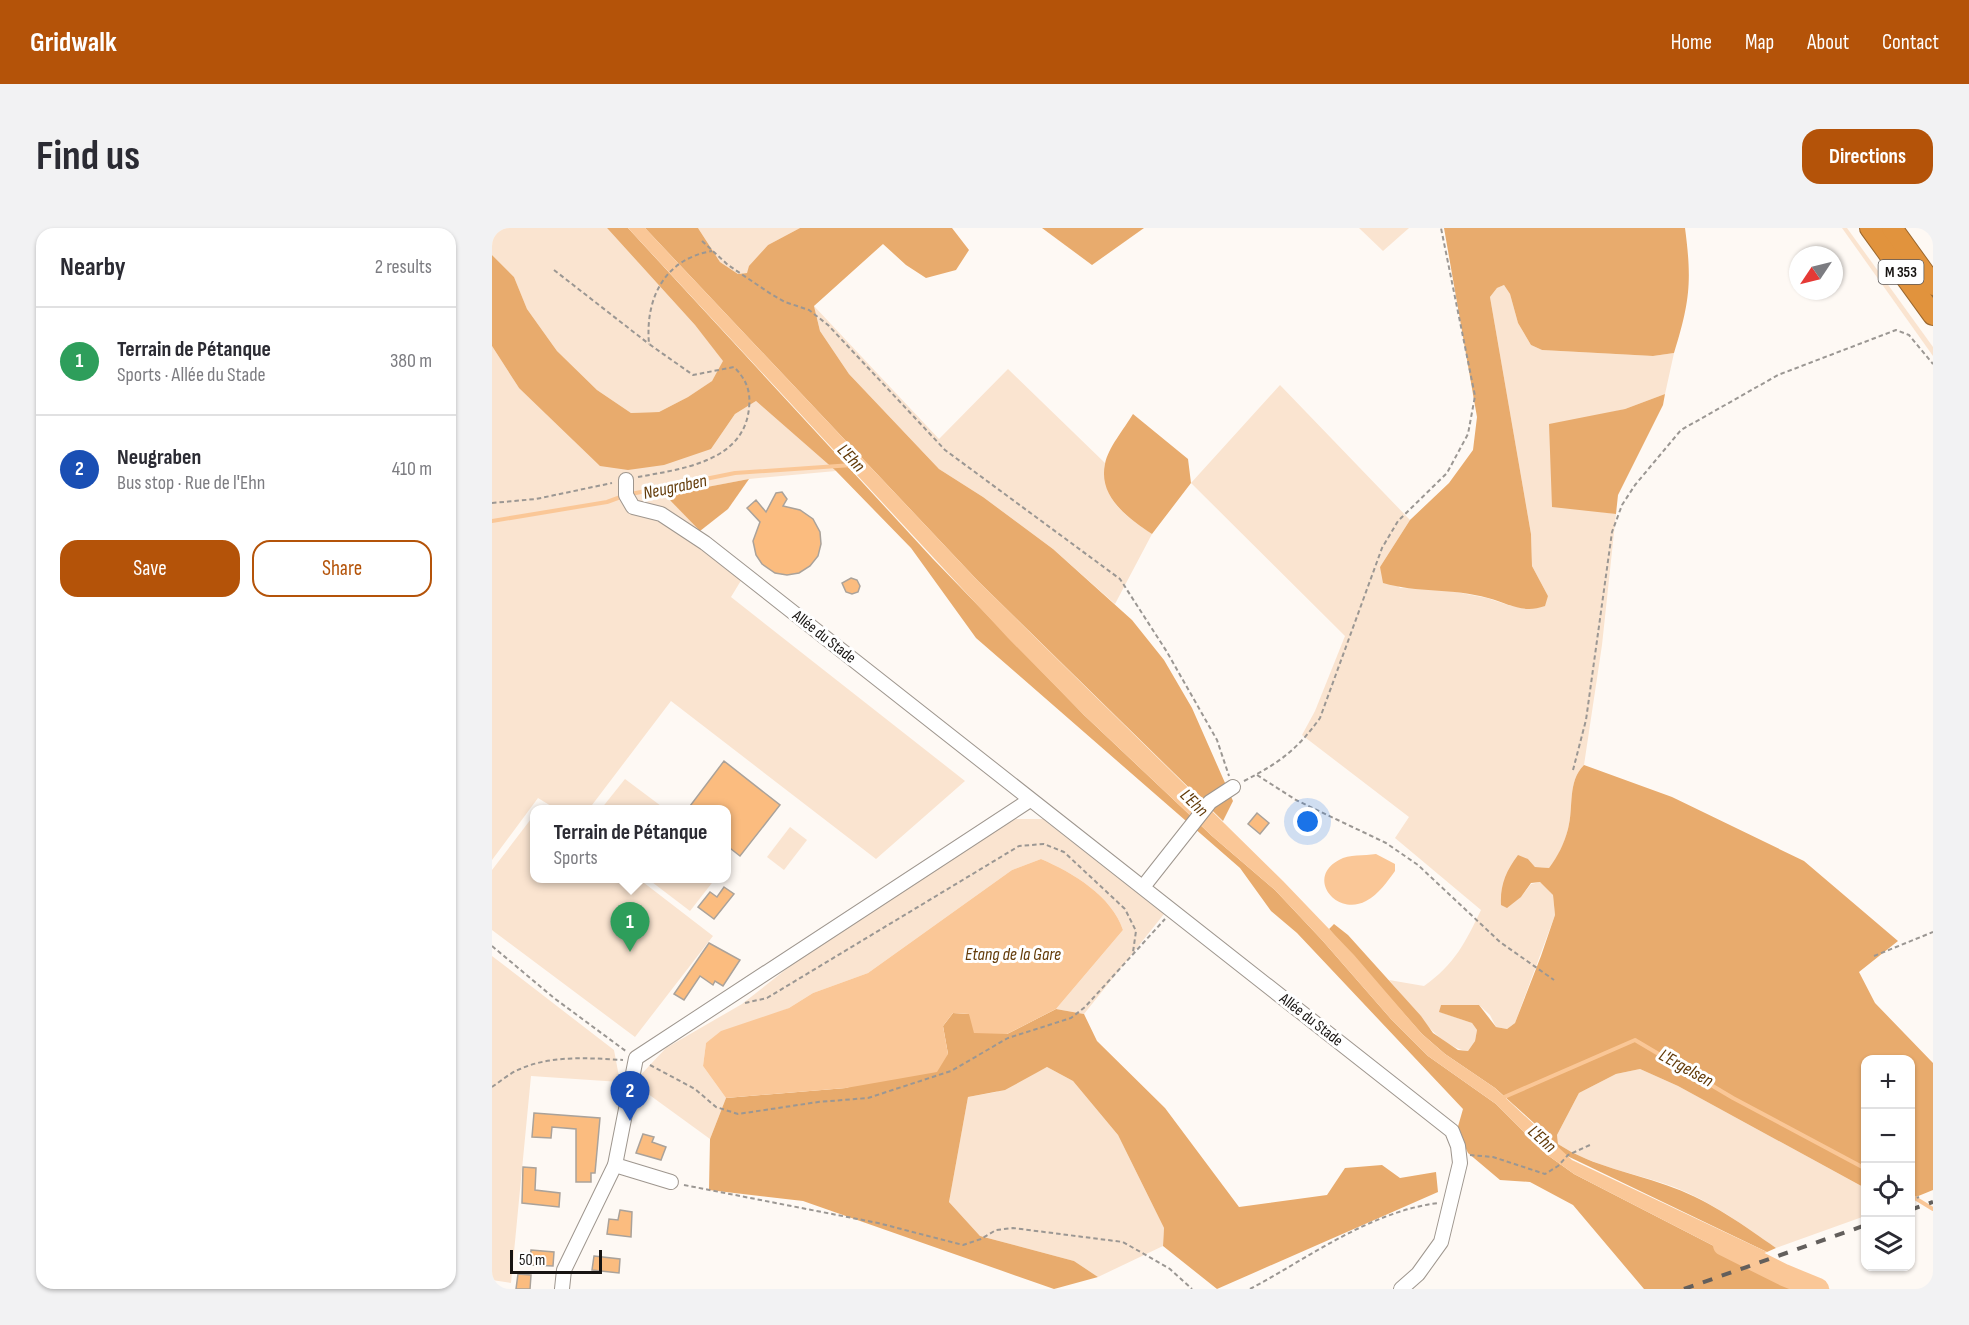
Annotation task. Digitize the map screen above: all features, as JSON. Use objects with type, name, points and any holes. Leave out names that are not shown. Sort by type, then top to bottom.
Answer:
[{"type":"highway","name":"M 353","points":[[1858,228],[1924,289]]},
{"type":"highway","name":"M 353","points":[[1870,228],[1924,289]]},
{"type":"highway","name":"M 353","points":[[1892,228],[1924,289],[1933,315]]},
{"type":"street","name":"Allée du Stade","points":[[626,480],[626,495],[633,507],[662,514],[705,543],[1452,1131],[1459,1154]]},
{"type":"street","points":[[1143,888],[1193,821],[1210,802],[1233,787]]},
{"type":"street","points":[[562,1289],[564,1269],[615,1165],[635,1059],[1030,800]]},
{"type":"street","points":[[1401,1289],[1418,1274],[1441,1242],[1452,1201],[1459,1154]]},
{"type":"street","points":[[615,1165],[671,1182]]},
{"type":"path","points":[[702,241],[728,265],[771,294],[785,302],[809,310],[828,325],[945,450],[1120,579],[1167,652],[1216,740],[1233,787],[1280,762],[1302,742],[1320,718],[1382,548],[1398,521],[1447,473],[1468,434],[1475,396],[1441,228]]},
{"type":"path","points":[[649,344],[647,325],[653,295],[665,276],[698,253],[712,251]]},
{"type":"path","points":[[492,503],[536,499],[686,468],[710,459],[734,444],[748,419],[750,396],[744,377],[734,366],[693,375],[554,270]]},
{"type":"path","points":[[1573,770],[1586,720],[1612,532],[1622,505],[1635,485],[1681,430],[1778,375],[1896,330],[1909,335],[1933,364]]},
{"type":"path","points":[[1257,775],[1296,800],[1386,843],[1419,865],[1500,942],[1554,980]]},
{"type":"path","points":[[742,1004],[767,998],[1019,846],[1044,844],[1064,852],[1125,909],[1136,931],[1133,952]]},
{"type":"path","points":[[492,946],[554,998],[635,1059],[695,1089],[716,1107],[738,1114],[818,1102],[868,1098],[951,1071],[1008,1038],[1071,1018],[1085,1007],[1173,911]]},
{"type":"path","points":[[1874,956],[1933,932]]},
{"type":"path","points":[[492,1087],[519,1069],[551,1060],[635,1059]]},
{"type":"path","points":[[1459,1154],[1493,1157],[1534,1173],[1545,1174],[1558,1166],[1568,1155],[1592,1144]]},
{"type":"path","points":[[671,1182],[878,1223],[963,1245],[996,1230],[1013,1228],[1123,1242],[1170,1269],[1192,1289]]},
{"type":"path","points":[[1915,1199],[1920,1197]]},
{"type":"path","points":[[1250,1289],[1359,1228],[1421,1205],[1452,1201]]},
{"type":"shaded area","points":[[492,228],[607,228],[695,325],[724,361],[712,381],[659,412],[631,413],[597,390],[557,351],[527,309],[514,277],[492,255]]},
{"type":"shaded area","points":[[607,228],[628,228],[933,559],[1084,715],[1212,836],[1275,890],[1391,1019],[1428,1056],[1496,1104],[1546,1154],[1574,1174],[1743,1261],[1830,1289],[1644,1289],[1573,1205],[1530,1182],[1500,1180],[1468,1153],[1457,1130],[1463,1109],[1297,933],[1271,911],[1240,868],[976,638],[911,548],[836,471],[756,401],[735,414],[711,449],[664,465],[628,470],[600,466],[519,388],[492,346],[492,255],[514,277],[527,309],[557,351],[597,390],[631,413],[659,412],[688,397],[712,381],[723,361],[695,325]]},
{"type":"shaded area","points":[[645,228],[698,228],[720,262],[738,274],[747,273],[749,266],[768,245],[800,228],[952,228],[969,250],[956,270],[926,278],[906,265],[883,244],[814,306],[820,331],[849,374],[939,469],[983,497],[1053,549],[1132,620],[1164,660],[1192,708],[1233,801],[1223,821],[978,581]]},
{"type":"shaded area","points":[[698,228],[800,228],[768,245],[747,273],[738,274],[720,262]]},
{"type":"shaded area","points":[[1042,228],[1144,228],[1092,265]]},
{"type":"shaded area","points":[[1359,228],[1409,228],[1383,251]]},
{"type":"shaded area","points":[[1444,228],[1685,228],[1688,291],[1674,353],[1653,356],[1542,350],[1531,345],[1518,323],[1510,294],[1504,285],[1497,288],[1490,297],[1531,534],[1532,566],[1548,596],[1545,606],[1523,609],[1475,595],[1383,583],[1380,567],[1410,520],[1449,483],[1473,450],[1477,417]]},
{"type":"shaded area","points":[[1842,228],[1847,228],[1933,347],[1933,356]]},
{"type":"shaded area","points":[[1504,285],[1510,294],[1518,323],[1531,345],[1542,350],[1653,356],[1674,353],[1665,394],[1625,409],[1591,417],[1602,512],[1616,514],[1602,645],[1584,765],[1575,779],[1570,821],[1563,845],[1549,868],[1535,867],[1528,859],[1521,897],[1531,884],[1540,882],[1553,895],[1555,915],[1515,1023],[1507,1029],[1496,1027],[1490,1015],[1479,1005],[1441,1005],[1440,1012],[1472,1023],[1477,1030],[1475,1041],[1468,1051],[1445,1042],[1424,1023],[1389,980],[1424,986],[1435,978],[1458,952],[1481,910],[1395,838],[1409,817],[1302,735],[1315,711],[1345,636],[1191,483],[1280,385],[1410,520],[1380,567],[1400,588],[1441,589],[1487,598],[1511,606],[1548,596],[1532,566],[1531,534],[1490,297],[1497,288]]},
{"type":"shaded area","points":[[814,306],[939,439],[1008,369],[1105,463],[1107,488],[1116,505],[1123,513],[1152,534],[1115,604],[1053,549],[983,497],[939,469],[849,374],[820,331]]},
{"type":"shaded area","points":[[492,346],[519,388],[711,449],[735,414],[756,401],[836,471],[749,479],[666,495],[700,531],[748,569],[731,597],[965,781],[876,859],[671,701],[592,805],[549,805],[538,798],[533,805],[530,805],[530,809],[492,860]]},
{"type":"shaded area","points":[[1665,394],[1663,405],[1618,495],[1616,514],[1552,507],[1549,424],[1625,409]]},
{"type":"shaded area","points":[[1133,414],[1188,459],[1191,483],[1152,534],[1125,514],[1117,505],[1110,496],[1104,476],[1109,452]]},
{"type":"shaded area","points":[[749,479],[728,509],[700,531],[665,495]]},
{"type":"shaded area","points":[[1584,765],[1672,797],[1804,861],[1898,941],[1859,972],[1875,1003],[1933,1063],[1933,1190],[1915,1197],[1915,1055],[1861,1055],[1861,1186],[1678,1086],[1640,1069],[1616,1074],[1579,1093],[1557,1135],[1558,1144],[1585,1158],[1674,1188],[1701,1200],[1776,1248],[1767,1252],[1561,1153],[1544,1132],[1495,1088],[1445,1054],[1422,1034],[1329,929],[1334,924],[1348,935],[1421,1016],[1433,1033],[1458,1050],[1468,1051],[1475,1041],[1477,1030],[1472,1023],[1439,1012],[1441,1005],[1479,1005],[1496,1027],[1507,1029],[1515,1023],[1555,915],[1553,895],[1540,882],[1531,883],[1521,897],[1507,908],[1501,905],[1503,885],[1518,855],[1528,859],[1535,867],[1549,868],[1566,834],[1570,821],[1573,787]]},
{"type":"shaded area","points":[[625,779],[660,805],[604,805]]},
{"type":"shaded area","points":[[1016,819],[1043,819],[1164,914],[1084,1014],[1056,1009],[1123,930],[1110,906],[1090,887],[1078,878],[1041,859],[1012,870],[868,973],[813,993],[789,1008],[706,1043],[703,1066],[726,1098],[710,1139],[633,1083],[666,1048],[742,1004],[799,959],[979,839]]},
{"type":"shaded area","points":[[530,820],[530,883],[644,883],[713,936],[635,1037],[492,930],[492,870]]},
{"type":"shaded area","points":[[790,827],[807,840],[784,870],[767,857]]},
{"type":"shaded area","points":[[653,883],[712,883],[690,911]]},
{"type":"shaded area","points":[[492,956],[614,1050],[620,1082],[531,1076],[511,1283],[492,1280]]},
{"type":"shaded area","points":[[1056,1009],[1084,1014],[1097,1041],[1165,1108],[1239,1207],[1327,1195],[1345,1168],[1382,1165],[1400,1178],[1436,1172],[1438,1192],[1217,1289],[1163,1246],[1164,1228],[1118,1135],[1073,1081],[1047,1067],[1005,1090],[968,1097],[949,1202],[980,1236],[1074,1261],[1098,1277],[1054,1289],[803,1201],[709,1190],[710,1139],[726,1098],[846,1088],[948,1054],[943,1026],[953,1013],[969,1014],[1007,1034]]},
{"type":"shaded area","points":[[1047,1067],[1073,1081],[1118,1135],[1164,1228],[1163,1246],[1098,1277],[1074,1261],[980,1236],[949,1202],[968,1097],[996,1092]]},
{"type":"shaded area","points":[[1640,1069],[1678,1086],[1861,1186],[1861,1217],[1776,1248],[1701,1199],[1674,1187],[1600,1164],[1558,1144],[1557,1135],[1579,1093],[1616,1074]]},
{"type":"water","points":[[628,228],[645,228],[978,581],[1283,881],[1354,955],[1422,1034],[1445,1054],[1495,1088],[1572,1160],[1767,1252],[1743,1261],[1574,1174],[1546,1154],[1496,1104],[1428,1056],[1391,1019],[1275,890],[1212,836],[1084,715],[1008,638]]},
{"type":"water","points":[[1376,854],[1395,864],[1395,871],[1375,895],[1355,905],[1336,900],[1329,893],[1325,885],[1325,876],[1329,868],[1347,857]]},
{"type":"water","name":"Etang de la Gare","points":[[1041,859],[1078,878],[1090,887],[1110,906],[1123,930],[1056,1009],[1007,1034],[974,1033],[969,1014],[953,1013],[943,1026],[948,1054],[937,1072],[846,1088],[726,1098],[703,1066],[706,1043],[721,1031],[789,1008],[813,993],[868,973],[1012,870]]},
{"type":"building","points":[[782,492],[787,499],[783,506],[800,510],[813,519],[820,532],[821,544],[818,556],[810,566],[799,573],[787,575],[775,573],[762,564],[756,555],[753,541],[760,522],[747,508],[756,500],[766,512],[776,493]]},
{"type":"building","points":[[851,578],[857,580],[860,586],[858,592],[852,594],[846,592],[842,583]]},
{"type":"building","points":[[724,761],[780,805],[740,856],[731,849],[731,805],[691,805]]},
{"type":"building","points":[[1257,813],[1269,823],[1260,834],[1248,824]]},
{"type":"building","points":[[724,887],[734,894],[714,919],[698,907],[710,892],[717,897]]},
{"type":"building","points":[[709,943],[740,960],[723,986],[715,981],[713,985],[700,976],[684,1000],[674,994]]},
{"type":"building","points":[[534,1113],[600,1118],[595,1173],[591,1173],[591,1182],[576,1182],[576,1129],[552,1127],[551,1138],[532,1137]]},
{"type":"building","points":[[643,1134],[654,1137],[652,1142],[666,1147],[661,1160],[636,1153]]},
{"type":"building","points":[[523,1167],[536,1168],[535,1190],[560,1193],[559,1207],[522,1203]]},
{"type":"building","points":[[620,1210],[632,1212],[631,1237],[607,1234],[609,1219],[618,1220]]},
{"type":"building","points":[[531,1250],[554,1252],[553,1266],[530,1265]]},
{"type":"building","points":[[594,1256],[620,1259],[619,1273],[592,1270]]},
{"type":"building","points":[[518,1274],[531,1275],[530,1289],[516,1289]]},
{"type":"waterway","name":"Neugraben","points":[[492,521],[607,502],[626,495],[735,473],[852,465]]},
{"type":"waterway","name":"L'Ergelsen","points":[[1502,1098],[1635,1040],[1733,1098],[1861,1166]]},
{"type":"waterway","name":"L'Ergelsen","points":[[1915,1198],[1933,1209]]},
{"type":"waterway","name":"L'Ehn","points":[[1724,1245],[1818,1289]]},
{"type":"railway","points":[[1915,1208],[1933,1202]]},
{"type":"railway","points":[[1684,1289],[1861,1227]]},
{"type":"place","name":"Terrain de Pétanque","points":[[630,952]]},
{"type":"place","name":"Neugraben","points":[[630,1121]]}]
